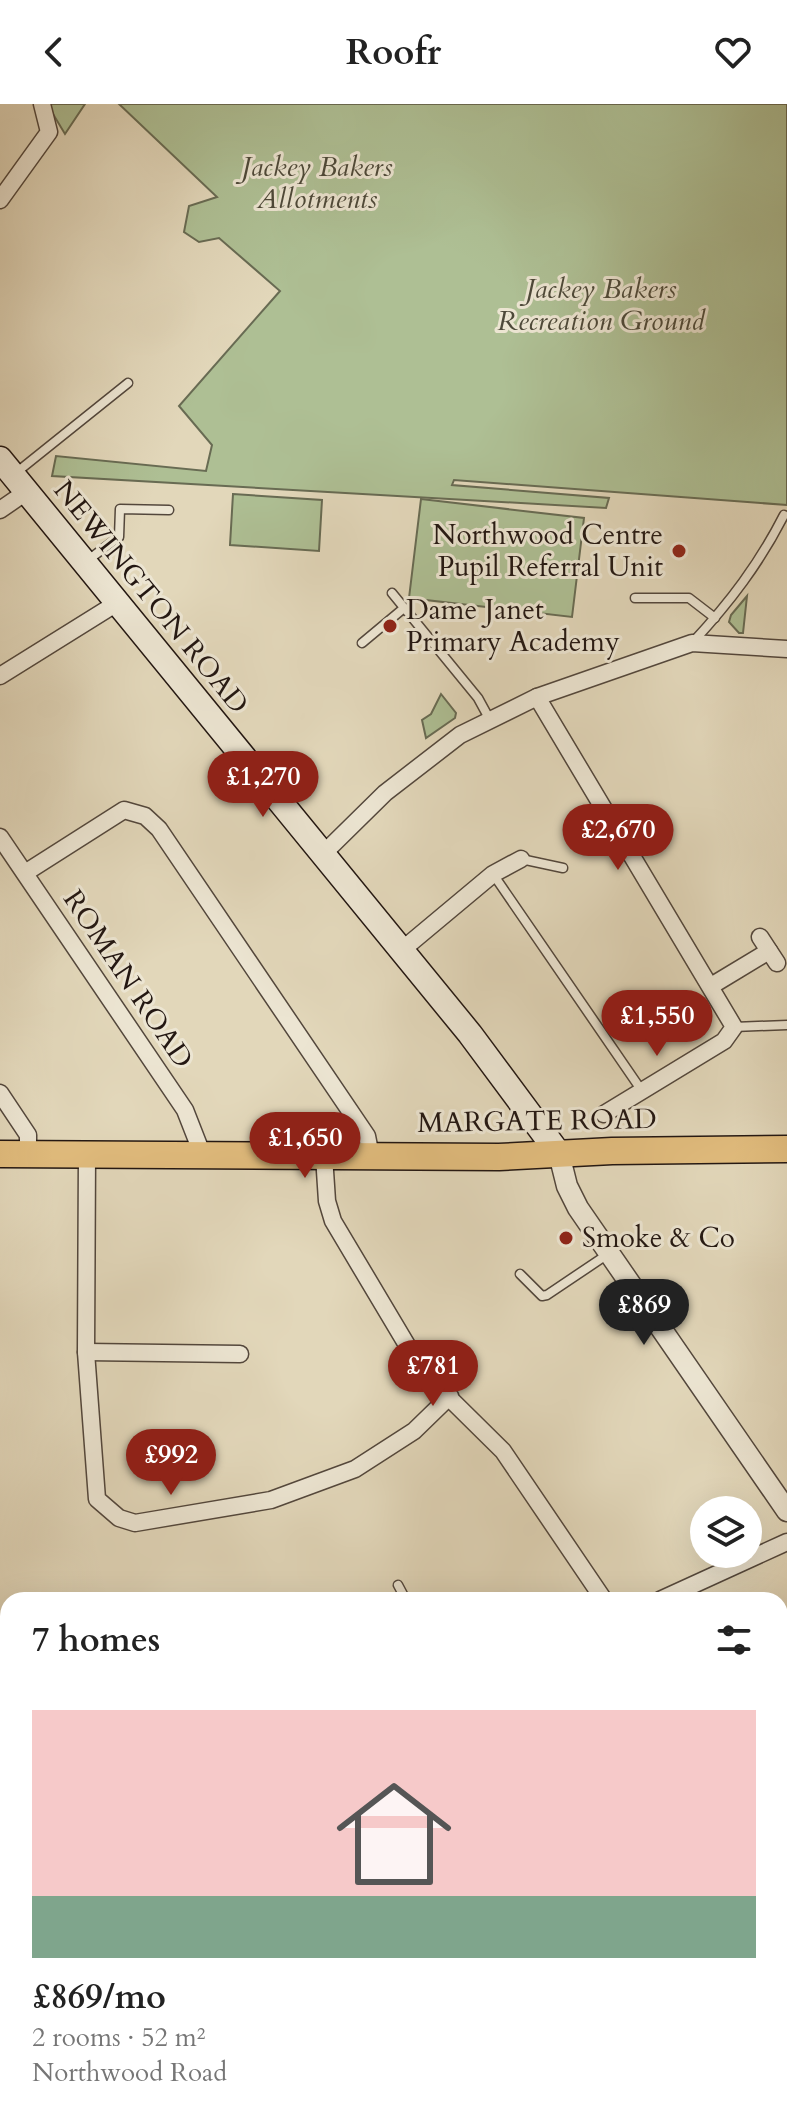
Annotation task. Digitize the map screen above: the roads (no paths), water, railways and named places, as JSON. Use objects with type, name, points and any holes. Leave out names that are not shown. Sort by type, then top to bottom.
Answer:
[{"type":"main road","name":"NEWINGTON ROAD","points":[[13,475],[402,950],[559,1154]]},
{"type":"main road","name":"MARGATE ROAD","points":[[0,1154],[371,1156],[787,1149]]},
{"type":"street","points":[[0,200],[49,132],[42,104]]},
{"type":"street","name":"NEWINGTON ROAD","points":[[0,510],[13,475]]},
{"type":"street","points":[[0,676],[117,603]]},
{"type":"street","points":[[323,854],[385,793],[460,735],[537,697],[692,643],[787,649]]},
{"type":"street","points":[[537,697],[734,1027],[724,1041],[604,1114]]},
{"type":"street","points":[[25,873],[124,810],[145,816],[159,829],[367,1136],[371,1156]]},
{"type":"street","name":"ROMAN ROAD","points":[[0,837],[185,1110],[203,1156]]},
{"type":"street","points":[[402,950],[493,874],[521,859]]},
{"type":"street","points":[[711,986],[769,950]]},
{"type":"street","points":[[0,1093],[28,1135],[28,1154]]},
{"type":"street","points":[[87,1154],[86,1352],[97,1499],[119,1518],[135,1523],[271,1500],[355,1469],[414,1431],[450,1396]]},
{"type":"street","points":[[559,1154],[572,1197],[787,1511]]},
{"type":"street","points":[[324,1156],[327,1201],[333,1221],[423,1372],[503,1451],[599,1592]]},
{"type":"street","points":[[86,1352],[240,1354]]},
{"type":"street","points":[[678,1592],[787,1542]]},
{"type":"lane","points":[[13,475],[128,383]]},
{"type":"lane","points":[[84,563],[119,537],[120,509],[169,510]]},
{"type":"lane","points":[[692,643],[760,562],[784,515]]},
{"type":"lane","points":[[392,593],[478,698],[490,720]]},
{"type":"lane","points":[[635,598],[689,598],[715,618]]},
{"type":"lane","points":[[362,643],[404,608]]},
{"type":"lane","points":[[521,859],[563,868]]},
{"type":"lane","points":[[493,874],[642,1091]]},
{"type":"lane","points":[[734,1027],[787,1025]]},
{"type":"lane","points":[[520,1274],[542,1296],[547,1295],[608,1253]]},
{"type":"lane","points":[[398,1585],[402,1592]]},
{"type":"place","name":"Northwood Centre Pupil Referral Unit","points":[[679,551]]},
{"type":"place","name":"Dame Janet Primary Academy","points":[[390,626]]},
{"type":"place","name":"Smoke & Co","points":[[566,1238]]},
{"type":"park label","name":"Jackey Bakers Allotments","points":[[317,183]]},
{"type":"park label","name":"Jackey Bakers Recreation Ground","points":[[601,305]]}]
